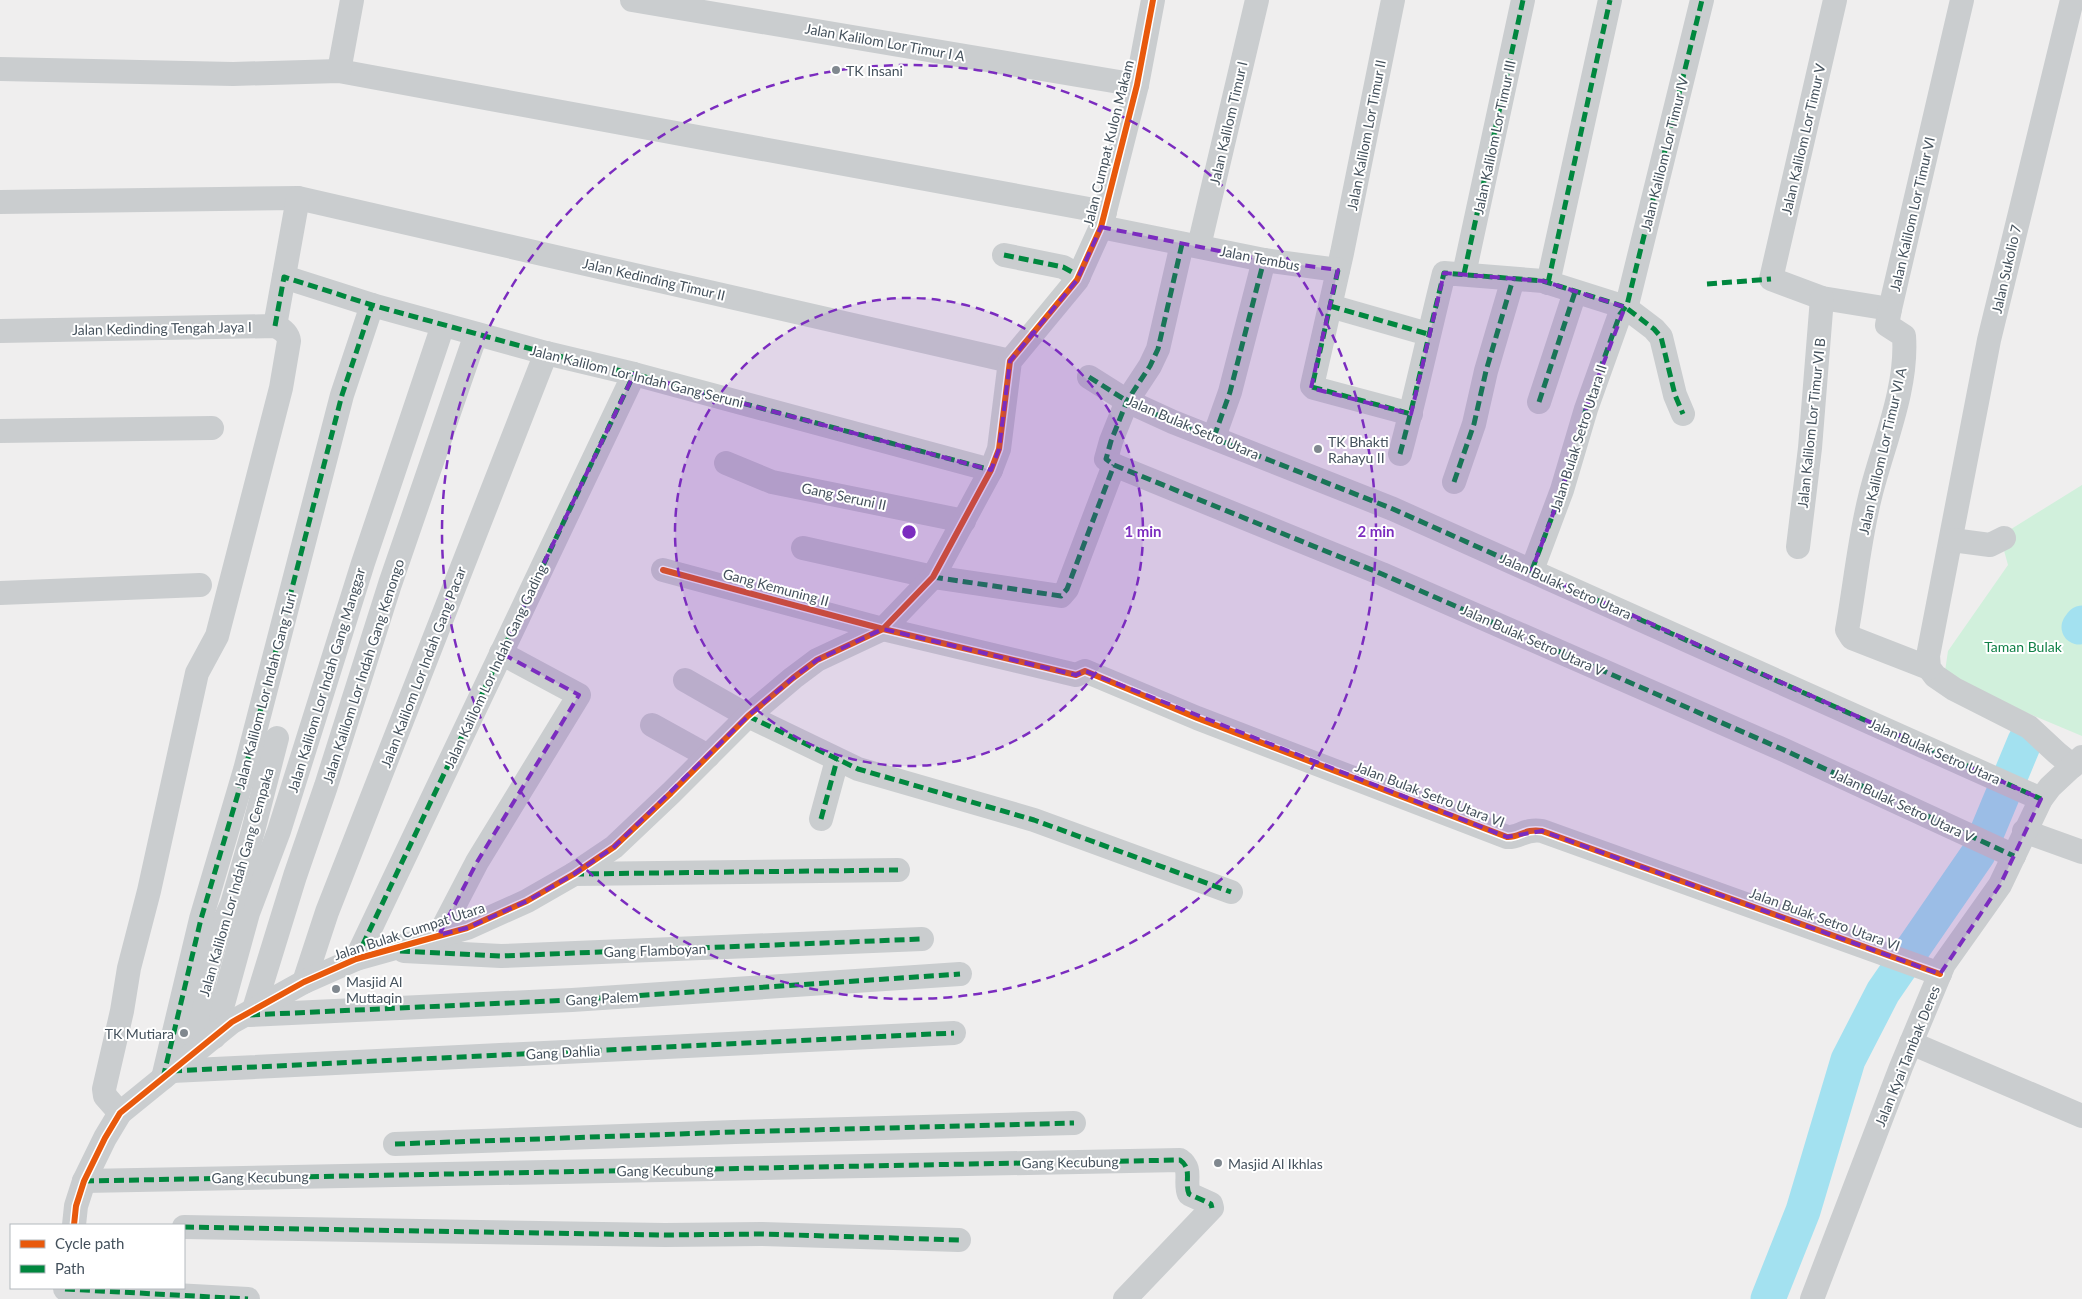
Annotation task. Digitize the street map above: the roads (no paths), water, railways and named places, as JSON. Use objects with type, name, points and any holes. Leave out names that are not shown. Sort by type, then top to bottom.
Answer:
[{"type":"street","points":[[339,71],[352,0]]},
{"type":"street","name":"Jalan Kalilom Lor Timur I A","points":[[632,0],[1137,85]]},
{"type":"street","name":"Jalan Cumpat Kulon Makam","points":[[1010,361],[1079,276],[1103,219],[1137,85],[1153,0]]},
{"type":"street","name":"Jalan Kalilom Timur I","points":[[1128,401],[1150,366],[1158,349],[1190,245],[1257,0]]},
{"type":"street","name":"Jalan Kalilom Lor Timur II","points":[[1393,0],[1312,387],[1410,414]]},
{"type":"street","name":"Jalan Kalilom Lor Timur III","points":[[1464,274],[1523,0]]},
{"type":"street","points":[[1548,283],[1610,0]]},
{"type":"street","name":"Jalan Kalilom Lor Timur IV","points":[[1625,307],[1702,0]]},
{"type":"street","name":"Jalan Kalilom Lor Timur V","points":[[1771,279],[1836,0]]},
{"type":"street","name":"Jalan Kalilom Lor Timur VI","points":[[1771,279],[1822,298],[1890,309],[1962,0]]},
{"type":"street","name":"Jalan Sukolio 7","points":[[1928,668],[1928,656],[1990,340],[2072,0]]},
{"type":"street","name":"Jalan Tembus","points":[[0,69],[233,74],[339,71],[1103,219],[1190,245],[1264,260],[1338,270]]},
{"type":"street","points":[[120,1113],[105,1096],[106,1076],[122,1011],[128,968],[149,890],[197,673],[217,636],[281,388],[289,340],[282,329],[275,326],[298,198]]},
{"type":"street","name":"Jalan Kedinding Timur II","points":[[0,202],[298,198],[1010,361]]},
{"type":"street","points":[[1004,255],[1063,267],[1079,276]]},
{"type":"street","points":[[1214,437],[1230,392],[1264,260]]},
{"type":"street","points":[[1400,454],[1444,273],[1477,277],[1527,279],[1548,283],[1625,307],[1649,324],[1661,337],[1674,395],[1683,414]]},
{"type":"street","name":"Jalan Kalilom Lor Indah Gang Seruni","points":[[284,277],[372,305],[476,334],[634,374],[992,470]]},
{"type":"street","points":[[1454,482],[1474,424],[1486,371],[1513,279]]},
{"type":"street","points":[[1539,402],[1575,292]]},
{"type":"street","name":"Jalan Kalilom Lor Timur VI B","points":[[1798,547],[1810,448],[1822,298]]},
{"type":"street","name":"Jalan Kalilom Lor Indah Gang Turi","points":[[167,1074],[201,919],[244,770],[342,395],[372,305]]},
{"type":"street","points":[[1330,306],[1428,334]]},
{"type":"street","name":"Jalan Bulak Setro Utara II","points":[[1532,570],[1562,490],[1586,409],[1620,314],[1625,307]]},
{"type":"street","name":"Jalan Kalilom Lor Timur VI A","points":[[1890,309],[1887,325],[1904,336],[1900,384],[1885,447],[1870,497],[1847,630],[1852,638],[1928,668]]},
{"type":"street","name":"Jalan Kalilom Lor Indah Gang Manggar","points":[[214,1037],[248,914],[279,831],[362,563],[443,325]]},
{"type":"street","name":"Jalan Kedinding Tengah Jaya I","points":[[0,330],[275,326]]},
{"type":"street","name":"Jalan Kalilom Lor Indah Gang Kenongo","points":[[249,1012],[341,742],[390,584],[476,334]]},
{"type":"street","name":"Jalan Kalilom Lor Indah Gang Pacar","points":[[304,982],[327,912],[546,353]]},
{"type":"street","points":[[883,629],[933,577],[992,470],[998,449],[1010,361]]},
{"type":"street","name":"Jalan Kalilom Lor Indah Gang Gading","points":[[356,959],[634,374]]},
{"type":"street","name":"Jalan Bulak Setro Utara","points":[[1090,377],[1128,401],[1173,422],[1393,509],[2033,796]]},
{"type":"street","points":[[802,548],[933,577],[1061,596],[1067,589],[1114,465],[1106,459],[1106,455],[1128,401]]},
{"type":"street","points":[[0,431],[212,428]]},
{"type":"street","name":"Gang Seruni II","points":[[726,464],[772,482],[964,521]]},
{"type":"street","name":"Jalan Bulak Setro Utara V","points":[[1114,465],[1382,574],[1784,750],[2008,853]]},
{"type":"street","points":[[1952,540],[1990,545],[2004,538]]},
{"type":"street","name":"Gang Kemuning II","points":[[663,570],[883,629],[1080,673]]},
{"type":"street","points":[[0,593],[200,585]]},
{"type":"street","name":"Jalan Bulak Cumpat Utara","points":[[74,1224],[76,1206],[84,1181],[105,1138],[120,1113],[232,1022],[304,982],[356,959],[467,928],[527,901],[574,874],[614,847],[748,716],[817,660],[883,629]]},
{"type":"street","points":[[439,935],[477,862],[579,695],[502,653]]},
{"type":"street","points":[[1928,668],[1935,676],[1954,689],[2030,727],[2056,753],[2078,761]]},
{"type":"street","name":"Jalan Bulak Setro Utara VI","points":[[1080,673],[1507,837],[1512,837],[1528,830],[1542,830],[1932,971]]},
{"type":"street","points":[[685,680],[748,716],[837,760],[858,768],[1034,820],[1231,892]]},
{"type":"street","points":[[652,725],[708,756]]},
{"type":"street","name":"Jalan Kalilom Lor Indah Gang Cempaka","points":[[190,1056],[205,978],[216,939],[234,895],[277,738]]},
{"type":"street","points":[[821,819],[837,760]]},
{"type":"street","name":"Jalan Kyai Tambak Deres","points":[[1812,1299],[1911,1043],[1932,971],[1944,964],[2000,885],[2008,853],[2024,831],[2033,796],[2050,787],[2078,761]]},
{"type":"street","points":[[2024,831],[2082,852]]},
{"type":"street","points":[[574,874],[898,870]]},
{"type":"street","name":"Gang Flamboyan","points":[[387,950],[502,956],[922,939]]},
{"type":"street","name":"Gang Palem","points":[[249,1012],[572,1000],[960,974]]},
{"type":"street","name":"Gang Dahlia","points":[[167,1074],[954,1033]]},
{"type":"street","points":[[1911,1043],[2082,1116]]},
{"type":"street","points":[[395,1144],[1074,1123]]},
{"type":"street","name":"Gang Kecubung","points":[[84,1181],[1180,1160],[1186,1164],[1188,1171],[1189,1194],[1211,1204],[1212,1208],[1125,1299]]},
{"type":"street","points":[[185,1227],[626,1235],[762,1234],[959,1240]]},
{"type":"street","points":[[64,1292],[248,1299]]},
{"type":"waterway","points":[[2079,627],[2082,623]]},
{"type":"waterway","points":[[1768,1299],[1803,1211],[1848,1060],[1883,992],[1978,854],[2025,741]]},
{"type":"place","name":"TK Insani","points":[[836,70]]},
{"type":"place","name":"TK Bhakti Rahayu II","points":[[1318,449]]},
{"type":"place","name":"Masjid Al Muttaqin","points":[[336,989]]},
{"type":"place","name":"TK Mutiara","points":[[184,1033]]},
{"type":"place","name":"Masjid Al Ikhlas","points":[[1218,1163]]},
{"type":"park label","name":"Taman Bulak","points":[[2023,646]]}]
